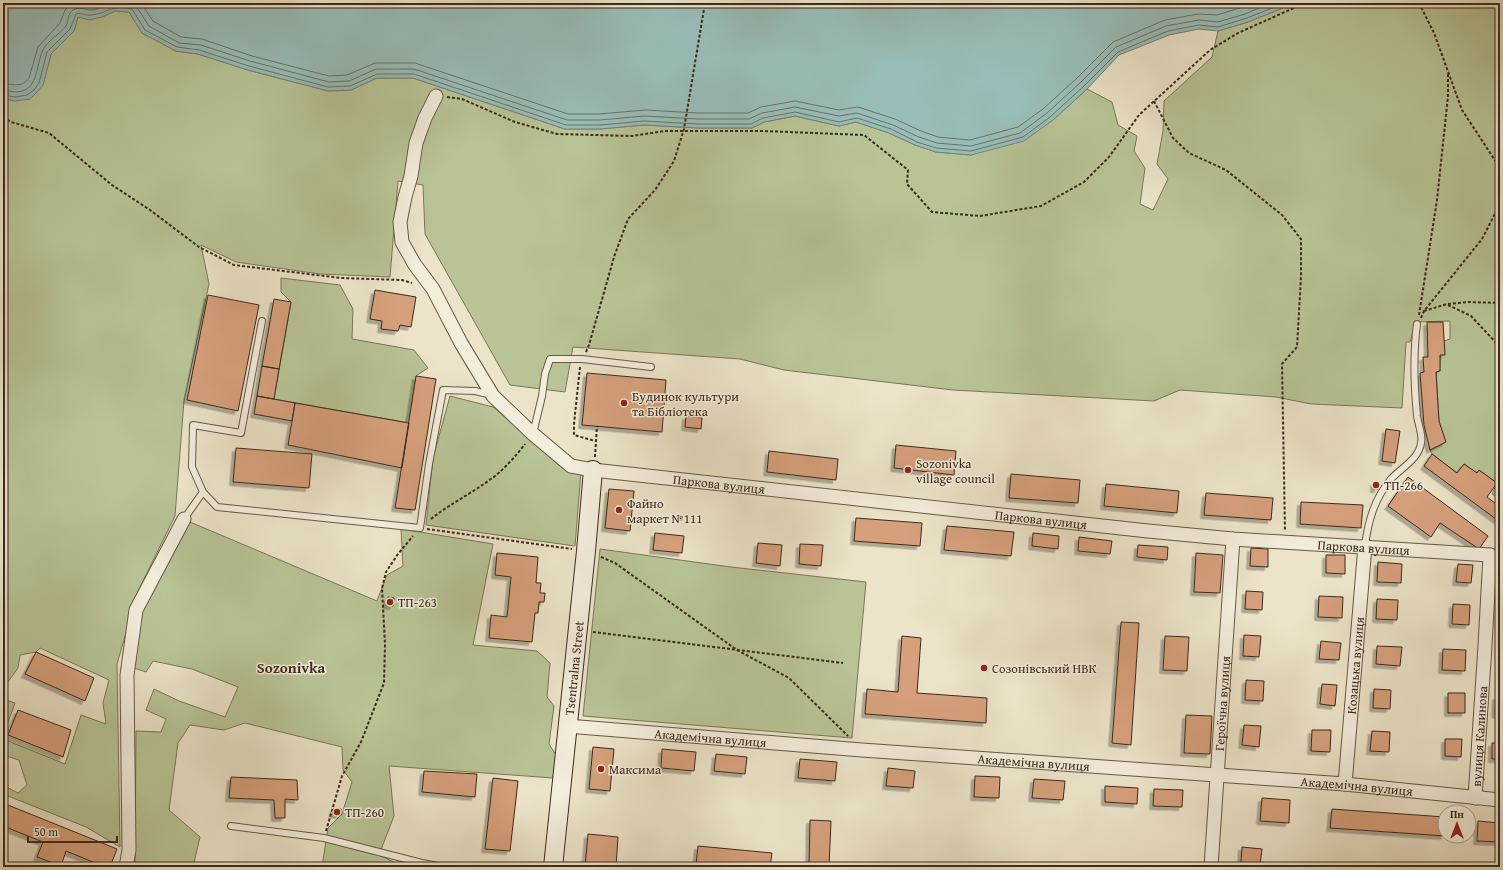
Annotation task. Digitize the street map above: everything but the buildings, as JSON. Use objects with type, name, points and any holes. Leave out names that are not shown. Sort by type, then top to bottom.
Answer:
[{"type":"street","name":"Паркова вулиця","points":[[436,96],[425,118],[416,143],[400,222],[402,242],[415,265],[433,289],[461,343],[493,396],[533,434],[571,466],[593,470],[1148,531],[1233,539],[1365,546],[1495,558]]},
{"type":"street","name":"Tsentralna Street","points":[[552,867],[578,630],[593,470]]},
{"type":"street","points":[[126,867],[129,850],[127,675],[136,610],[184,520]]},
{"type":"street","name":"Героїчна вулиця","points":[[1211,867],[1233,539]]},
{"type":"street","name":"Козацька вулиця","points":[[1345,784],[1365,546]]},
{"type":"street","name":"вулиця Калинова","points":[[1475,798],[1486,646],[1495,558]]},
{"type":"street","name":"Академічна вулиця","points":[[567,726],[862,750],[1345,784],[1500,800]]},
{"type":"lane","points":[[262,321],[241,433],[193,425],[192,467],[203,492],[217,508],[420,528],[429,464],[443,390],[475,391],[493,396]]},
{"type":"lane","points":[[1365,546],[1367,527],[1373,507],[1390,480],[1404,466],[1415,458],[1422,443],[1417,417],[1415,378],[1415,340],[1417,324]]},
{"type":"lane","points":[[533,434],[542,396],[545,374],[550,360],[582,359],[652,367]]},
{"type":"lane","points":[[184,520],[203,492]]},
{"type":"lane","points":[[231,826],[324,838],[422,863],[444,867]]},
{"type":"path","points":[[596,441],[574,435],[578,373],[582,359],[589,346],[614,257],[628,219],[655,190],[674,161],[683,130],[704,3]]},
{"type":"path","points":[[436,96],[462,99],[515,122],[557,134],[632,136],[683,130],[763,131],[864,135],[908,170],[907,184],[932,212],[980,216],[1041,206],[1084,182],[1109,157],[1139,115],[1210,50],[1238,33],[1305,3]]},
{"type":"path","points":[[1419,3],[1434,33],[1462,110],[1500,168]]},
{"type":"path","points":[[1417,324],[1437,200],[1448,96],[1448,72]]},
{"type":"path","points":[[1154,101],[1173,138],[1183,148],[1189,153],[1226,170],[1282,215],[1301,240],[1301,277],[1297,347],[1282,364],[1285,542]]},
{"type":"path","points":[[3,117],[11,122],[49,133],[112,185],[150,210],[200,247],[234,265],[341,278],[402,280],[433,289]]},
{"type":"path","points":[[1417,324],[1424,311],[1482,239],[1500,204]]},
{"type":"path","points":[[1424,311],[1447,304],[1468,302],[1500,303]]},
{"type":"path","points":[[1447,304],[1471,316],[1500,347]]},
{"type":"path","points":[[595,448],[597,426]]},
{"type":"path","points":[[324,838],[342,776],[361,742],[384,683],[385,644],[382,588],[386,572],[398,554],[420,528],[439,513],[489,481],[517,454],[533,434]]},
{"type":"path","points":[[420,528],[586,551],[615,563],[737,650],[789,678],[862,750]]},
{"type":"path","points":[[578,630],[843,663]]},
{"type":"green space","points":[[1295,3],[1500,3],[1500,500],[1492,494],[1497,483],[1479,470],[1477,473],[1464,464],[1457,473],[1432,454],[1430,450],[1439,421],[1436,372],[1440,371],[1440,355],[1444,341],[1450,339],[1450,321],[1416,322],[1410,342],[1406,342],[1402,408],[1311,404],[1276,397],[1180,390],[1154,401],[953,390],[784,370],[740,359],[573,347],[565,392],[510,385],[425,234],[423,185],[398,181],[390,277],[320,274],[236,262],[201,245],[209,284],[184,401],[175,516],[138,591],[117,664],[120,847],[86,827],[3,794],[3,785],[18,793],[27,785],[19,760],[3,755],[3,739],[65,764],[81,715],[106,724],[103,703],[109,680],[40,648],[36,652],[20,655],[18,668],[3,689],[3,98],[15,101],[43,85],[51,54],[74,31],[78,17],[102,17],[115,11],[129,12],[142,33],[176,51],[198,54],[248,70],[328,91],[351,90],[377,78],[413,78],[565,129],[600,129],[644,125],[698,128],[752,128],[764,122],[795,116],[839,126],[856,122],[889,133],[915,145],[936,152],[971,155],[1053,120],[1087,89],[1112,102],[1118,125],[1137,136],[1134,151],[1145,168],[1140,204],[1153,210],[1168,179],[1157,164],[1163,131],[1164,101],[1212,57],[1218,31],[1248,22]]},
{"type":"green space","points":[[281,278],[340,285],[353,309],[352,339],[414,350],[428,368],[416,376],[409,423],[274,399],[291,302],[281,292]]},
{"type":"green space","points":[[450,396],[493,407],[567,469],[581,472],[575,546],[426,525],[433,458]]},
{"type":"green space","points":[[190,522],[377,601],[387,575],[403,566],[401,529],[493,544],[473,645],[537,651],[550,663],[547,697],[554,706],[549,744],[556,755],[553,778],[389,766],[394,816],[379,855],[400,865],[396,867],[322,867],[328,828],[342,814],[352,782],[343,770],[342,747],[245,723],[224,730],[190,725],[178,743],[169,810],[200,837],[193,867],[135,867],[136,731],[161,732],[166,719],[146,710],[154,689],[179,701],[225,717],[238,687],[192,669],[153,661],[146,672],[134,668],[141,611]]},
{"type":"green space","points":[[600,549],[731,567],[866,582],[852,738],[583,716]]},
{"type":"green space","points":[[3,699],[15,703],[3,736]]},
{"type":"water","points":[[3,3],[1295,3],[1248,22],[1218,31],[1199,29],[1169,35],[1119,55],[1087,89],[1053,120],[1024,141],[971,155],[936,152],[915,145],[889,133],[856,122],[839,126],[795,116],[764,122],[752,128],[698,128],[644,125],[600,129],[565,129],[413,78],[377,78],[351,90],[328,91],[248,70],[198,54],[176,51],[142,33],[129,12],[115,11],[102,17],[89,20],[78,17],[74,31],[51,54],[43,85],[30,99],[15,101],[3,98]]},
{"type":"place","name":"Будинок культури та Бібліотека","points":[[624,403]]},
{"type":"place","name":"Sozonivka village council","points":[[908,470]]},
{"type":"place","name":"ТП-266","points":[[1376,485]]},
{"type":"place","name":"Файно маркет №111","points":[[619,510]]},
{"type":"place","name":"ТП-263","points":[[390,602]]},
{"type":"place","name":"Созонівський НВК","points":[[984,668]]},
{"type":"place","name":"Максима","points":[[601,769]]},
{"type":"place","name":"ТП-260","points":[[337,812]]},
{"type":"district","name":"Sozonivka","points":[[291,667]]}]
